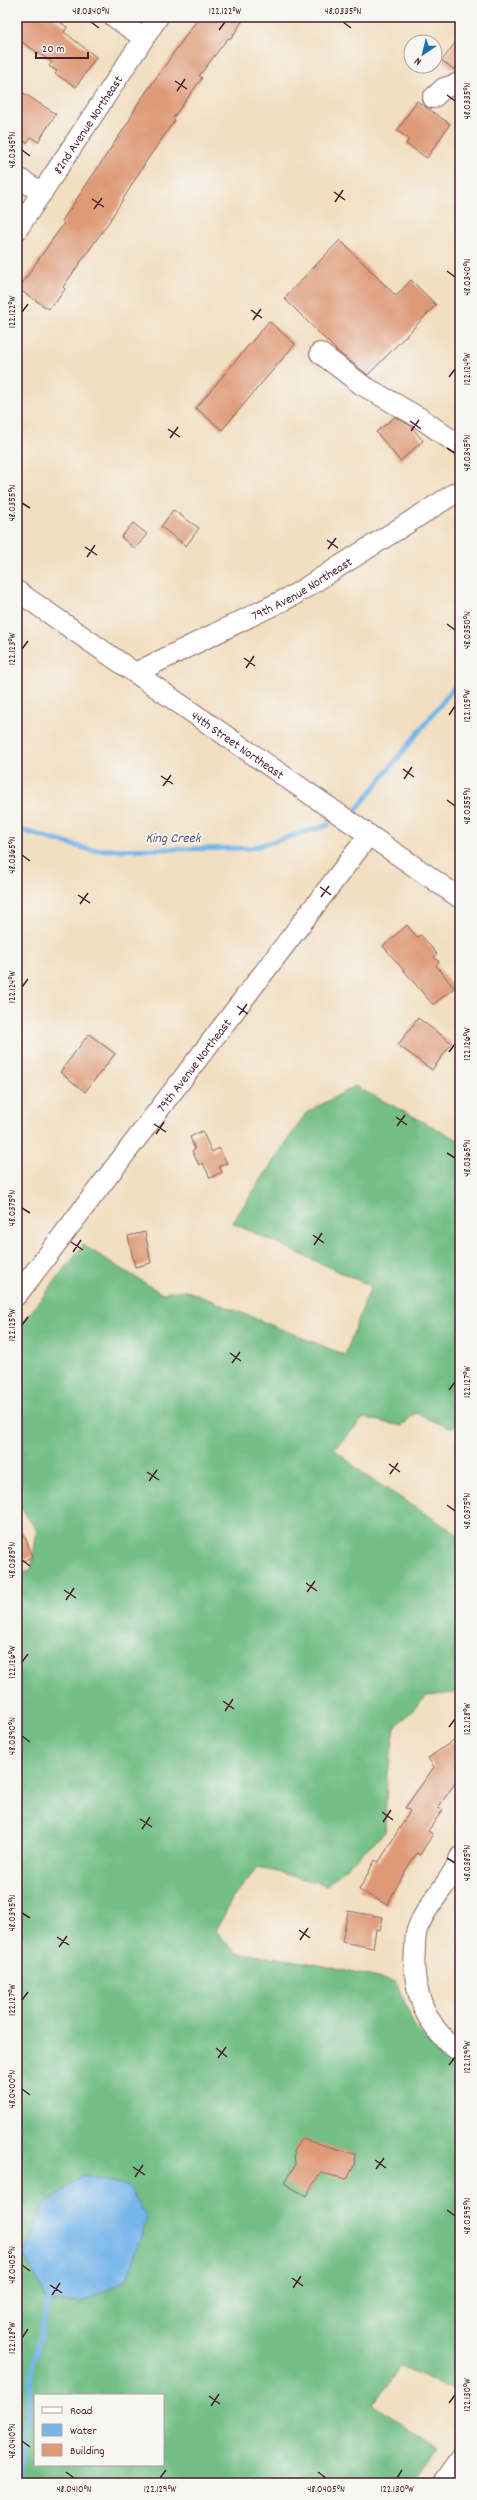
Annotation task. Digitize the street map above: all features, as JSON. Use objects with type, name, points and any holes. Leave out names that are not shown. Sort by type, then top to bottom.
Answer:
[{"type":"street","points":[[114,17],[144,38]]},
{"type":"street","name":"82nd Avenue Northeast","points":[[17,230],[158,17]]},
{"type":"street","points":[[433,98],[444,88],[460,83]]},
{"type":"street","points":[[17,177],[42,193]]},
{"type":"street","points":[[320,353],[362,384],[414,414],[460,446]]},
{"type":"street","name":"79th Avenue Northeast","points":[[135,673],[294,595],[460,490]]},
{"type":"street","name":"44th Street Northeast","points":[[17,591],[460,898]]},
{"type":"street","name":"79th Avenue Northeast","points":[[17,1295],[369,835]]},
{"type":"street","points":[[460,1857],[416,1931],[414,1958],[416,1983],[422,2004],[434,2027],[445,2042],[460,2052]]},
{"type":"street","points":[[443,2483],[460,2459]]},
{"type":"green space","points":[[355,1086],[460,1141],[460,1421],[452,1429],[415,1413],[402,1426],[364,1418],[334,1449],[365,1475],[460,1536],[460,1692],[427,1696],[395,1728],[387,1780],[385,1832],[327,1885],[258,1867],[232,1899],[216,1931],[235,1952],[310,1963],[396,1982],[415,2028],[460,2070],[460,2393],[401,2366],[373,2404],[438,2449],[413,2483],[17,2483],[17,1574],[31,1571],[37,1530],[17,1503],[17,1330],[83,1245],[161,1293],[185,1290],[345,1355],[371,1286],[232,1223],[306,1113]]},
{"type":"water","points":[[84,2175],[128,2186],[147,2218],[127,2279],[84,2302],[48,2301],[25,2257],[42,2207]]},
{"type":"building","points":[[17,17],[52,17],[67,27],[64,32],[96,57],[76,87],[55,74],[57,71],[49,66],[52,62],[17,39]]},
{"type":"building","points":[[199,17],[245,17],[231,39],[228,38],[199,76],[202,78],[173,118],[175,120],[147,160],[109,222],[63,287],[65,289],[49,309],[18,289],[64,223],[62,221],[129,121],[137,105]]},
{"type":"building","points":[[460,36],[460,72],[443,62]]},
{"type":"building","points":[[17,89],[56,114],[38,142],[31,137],[27,143],[17,136]]},
{"type":"building","points":[[417,101],[450,124],[427,158],[406,144],[409,139],[397,131]]},
{"type":"building","points":[[340,240],[396,296],[411,280],[436,305],[368,375],[337,351],[284,298]]},
{"type":"building","points":[[269,321],[295,344],[222,430],[196,408]]},
{"type":"building","points":[[395,417],[411,426],[423,441],[400,461],[376,432]]},
{"type":"building","points":[[173,510],[199,528],[186,546],[161,527]]},
{"type":"building","points":[[133,523],[147,534],[135,549],[121,537]]},
{"type":"building","points":[[407,925],[417,937],[421,935],[437,954],[434,957],[439,962],[436,965],[454,988],[433,1005],[383,946]]},
{"type":"building","points":[[418,1018],[452,1043],[432,1070],[398,1045]]},
{"type":"building","points":[[89,1034],[115,1054],[85,1092],[60,1072]]},
{"type":"building","points":[[202,1131],[212,1152],[219,1148],[227,1163],[219,1166],[222,1172],[210,1178],[203,1163],[199,1165],[192,1151],[195,1149],[190,1137]]},
{"type":"building","points":[[145,1232],[151,1263],[135,1267],[128,1236]]},
{"type":"building","points":[[17,1519],[33,1556],[17,1564]]},
{"type":"building","points":[[460,1736],[460,1776],[438,1808],[443,1810],[428,1831],[433,1834],[420,1855],[417,1853],[408,1866],[387,1905],[359,1890],[375,1860],[379,1862],[410,1811],[405,1808],[434,1767],[428,1758]]},
{"type":"building","points":[[348,1911],[383,1917],[380,1930],[376,1929],[373,1948],[342,1942]]},
{"type":"building","points":[[302,2139],[355,2154],[354,2166],[347,2179],[320,2173],[306,2196],[284,2183],[295,2165],[294,2151]]},
{"type":"waterway","name":"King Creek","points":[[357,809],[460,680]]},
{"type":"waterway","name":"King Creek","points":[[17,829],[91,850],[252,848],[328,825]]},
{"type":"waterway","points":[[20,2483],[32,2373],[48,2301]]}]
